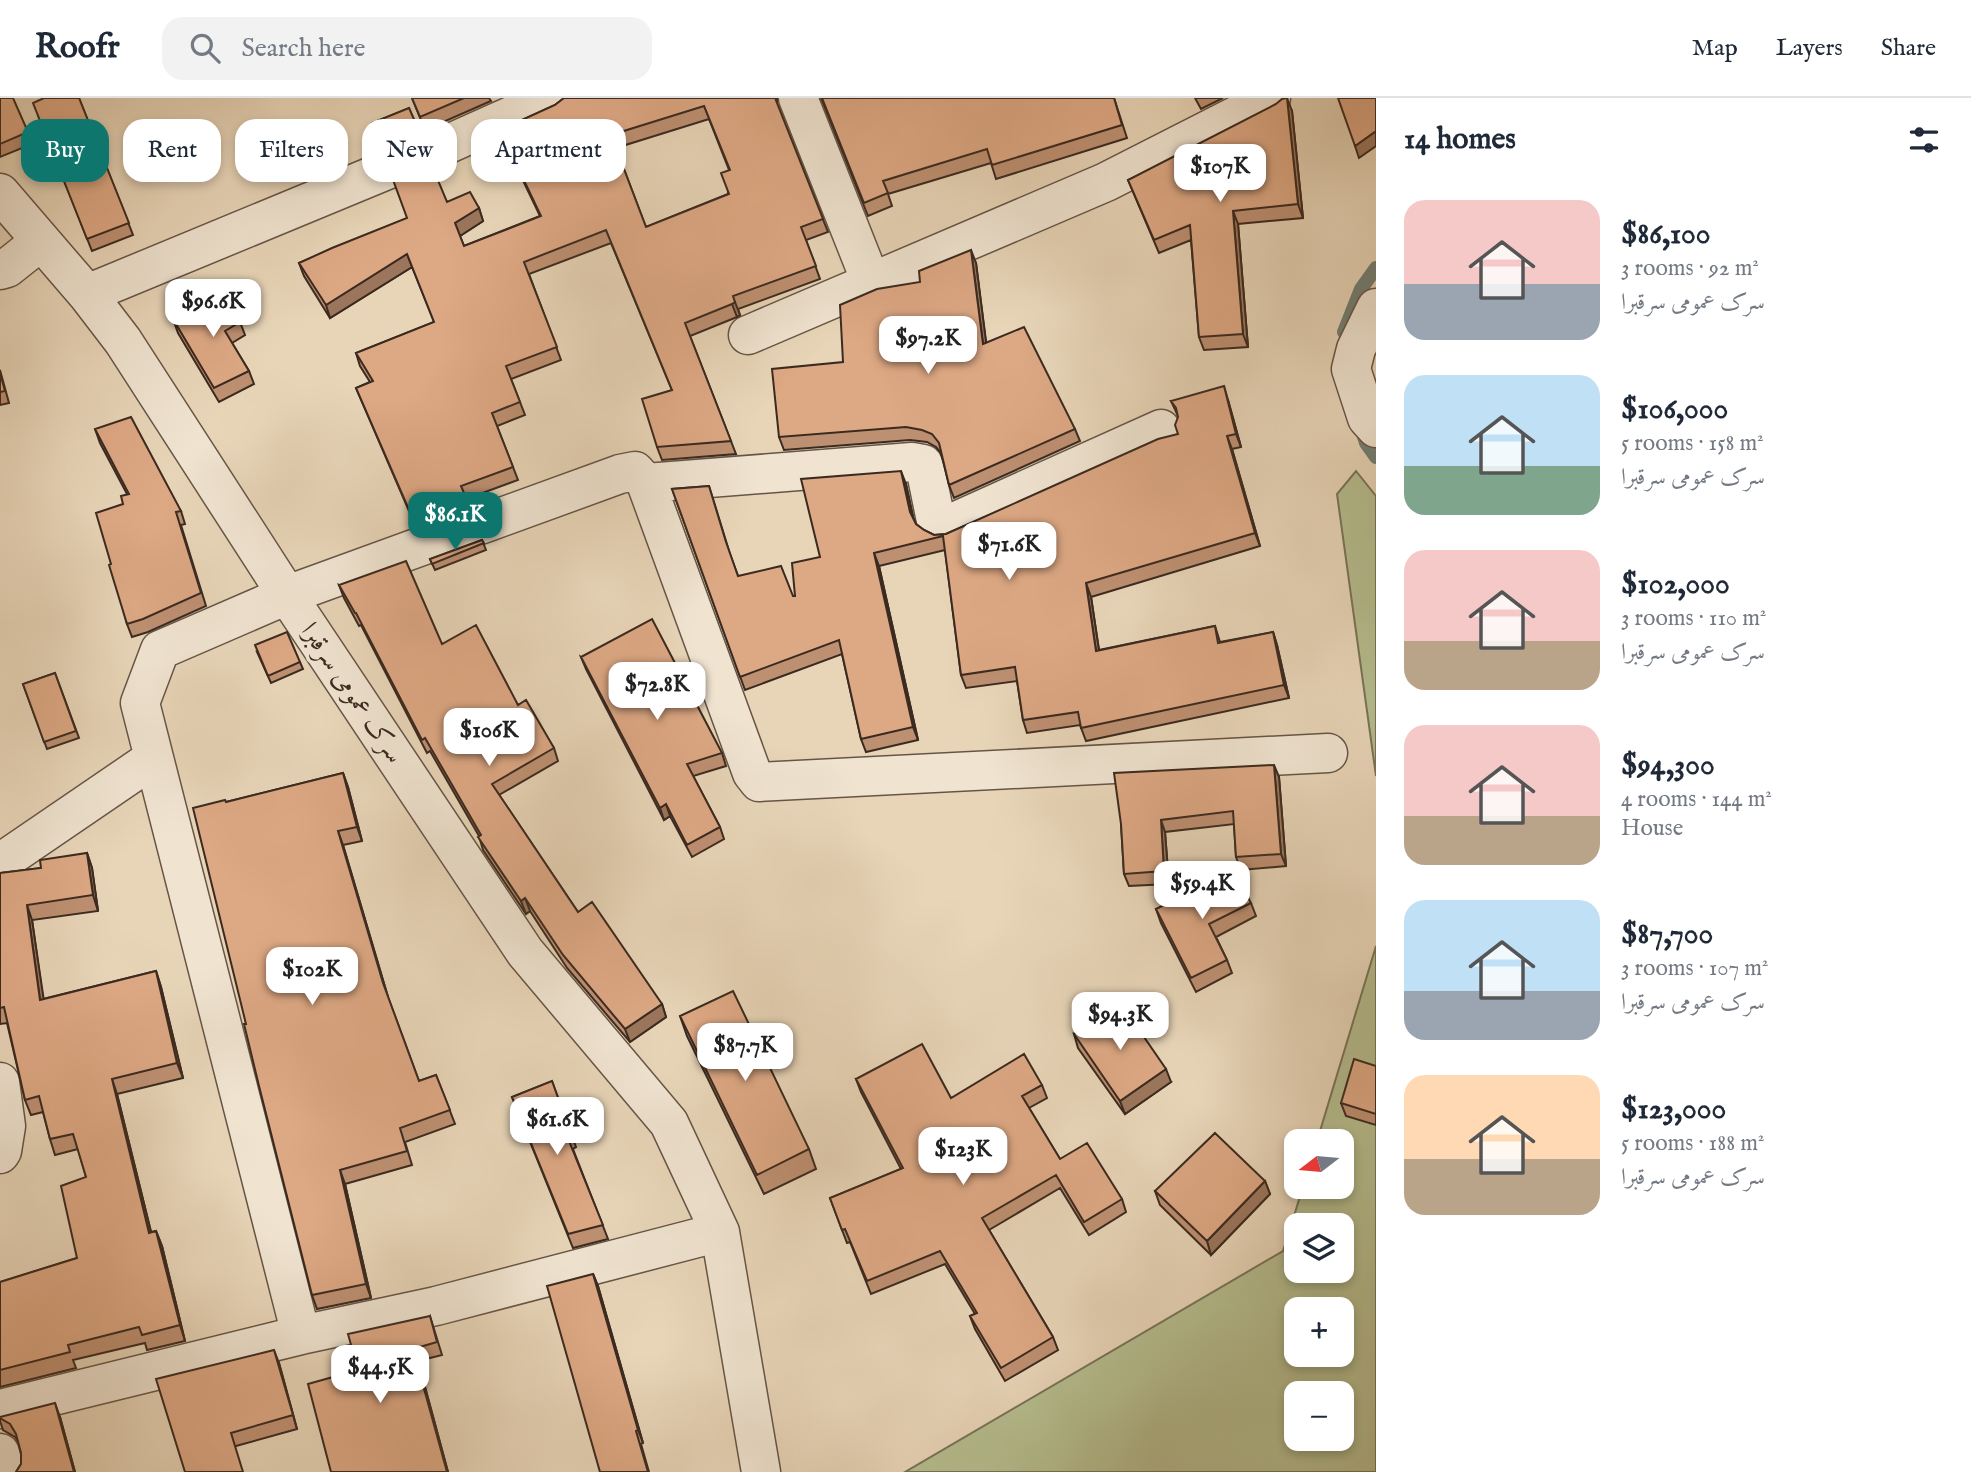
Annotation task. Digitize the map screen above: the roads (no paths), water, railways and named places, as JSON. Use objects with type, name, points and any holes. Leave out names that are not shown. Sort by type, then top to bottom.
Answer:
[{"type":"street","points":[[87,294],[428,153],[551,98]]},
{"type":"street","points":[[798,98],[871,282]]},
{"type":"street","points":[[748,335],[1106,182],[1270,98]]},
{"type":"street","name":"سرک عمومی سرقبرا","points":[[0,193],[87,294],[123,341],[287,595],[525,952],[669,1123],[720,1232],[761,1472]]},
{"type":"street","points":[[0,270],[8,268],[41,241]]},
{"type":"street","points":[[1376,308],[1356,349],[1351,369],[1367,418],[1376,428]]},
{"type":"street","points":[[646,484],[912,462],[923,464],[936,521],[943,527],[1161,429]]},
{"type":"street","points":[[301,1335],[140,704],[160,650],[287,595],[620,474],[635,471],[646,484],[752,773],[759,782],[1328,753]]},
{"type":"street","points":[[0,863],[154,758]]},
{"type":"street","points":[[0,1082],[6,1126],[0,1154]]},
{"type":"street","points":[[0,1409],[301,1335],[436,1306],[720,1232]]},
{"type":"street","points":[[0,1453],[5,1472]]},
{"type":"waterway","points":[[1344,332],[1361,289],[1376,268]]},
{"type":"waterway","points":[[1361,427],[1366,443],[1376,457]]}]
